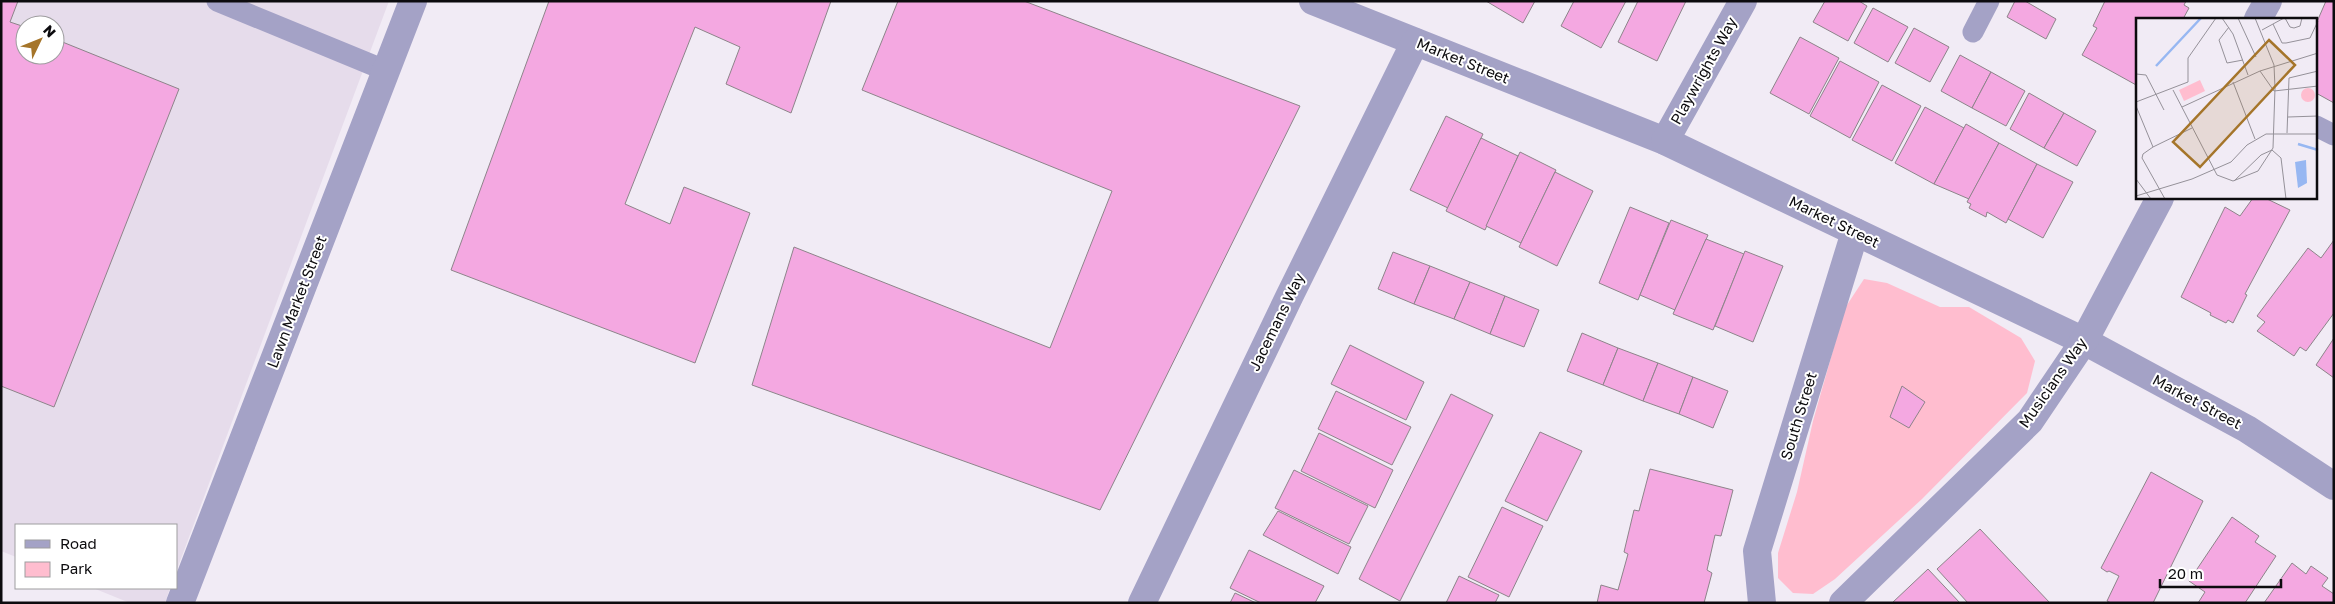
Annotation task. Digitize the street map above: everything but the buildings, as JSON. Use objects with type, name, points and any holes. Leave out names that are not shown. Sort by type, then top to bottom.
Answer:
[{"type":"street","name":"Lawn Market Street","points":[[180,603],[413,1]]},
{"type":"street","name":"Market Street","points":[[1313,1],[1665,141],[2084,341],[2247,429],[2334,486]]},
{"type":"street","name":"Playwrights Way","points":[[1665,141],[1743,1]]},
{"type":"street","points":[[2259,18],[2268,1]]},
{"type":"street","name":"Jacemans Way","points":[[1142,603],[1290,295],[1416,42]]},
{"type":"street","name":"Musicians Way","points":[[1842,603],[2030,421],[2084,341],[2159,199]]},
{"type":"street","name":"South Street","points":[[1762,603],[1757,551],[1855,232]]},
{"type":"lane","points":[[217,1],[387,71]]},
{"type":"lane","points":[[1973,32],[1989,1]]},
{"type":"lane","points":[[2318,127],[2334,135]]},
{"type":"shaded area","points":[[1,1],[389,1],[178,567],[178,524],[15,524],[15,557],[1,551]]},
{"type":"shaded area","points":[[95,589],[170,589],[165,603],[130,603]]},
{"type":"green space","points":[[1864,279],[1887,283],[1940,307],[1969,307],[2021,338],[2035,361],[2027,393],[1922,499],[1835,579],[1813,594],[1793,593],[1778,578],[1778,553],[1797,492],[1813,421],[1845,308]]}]
